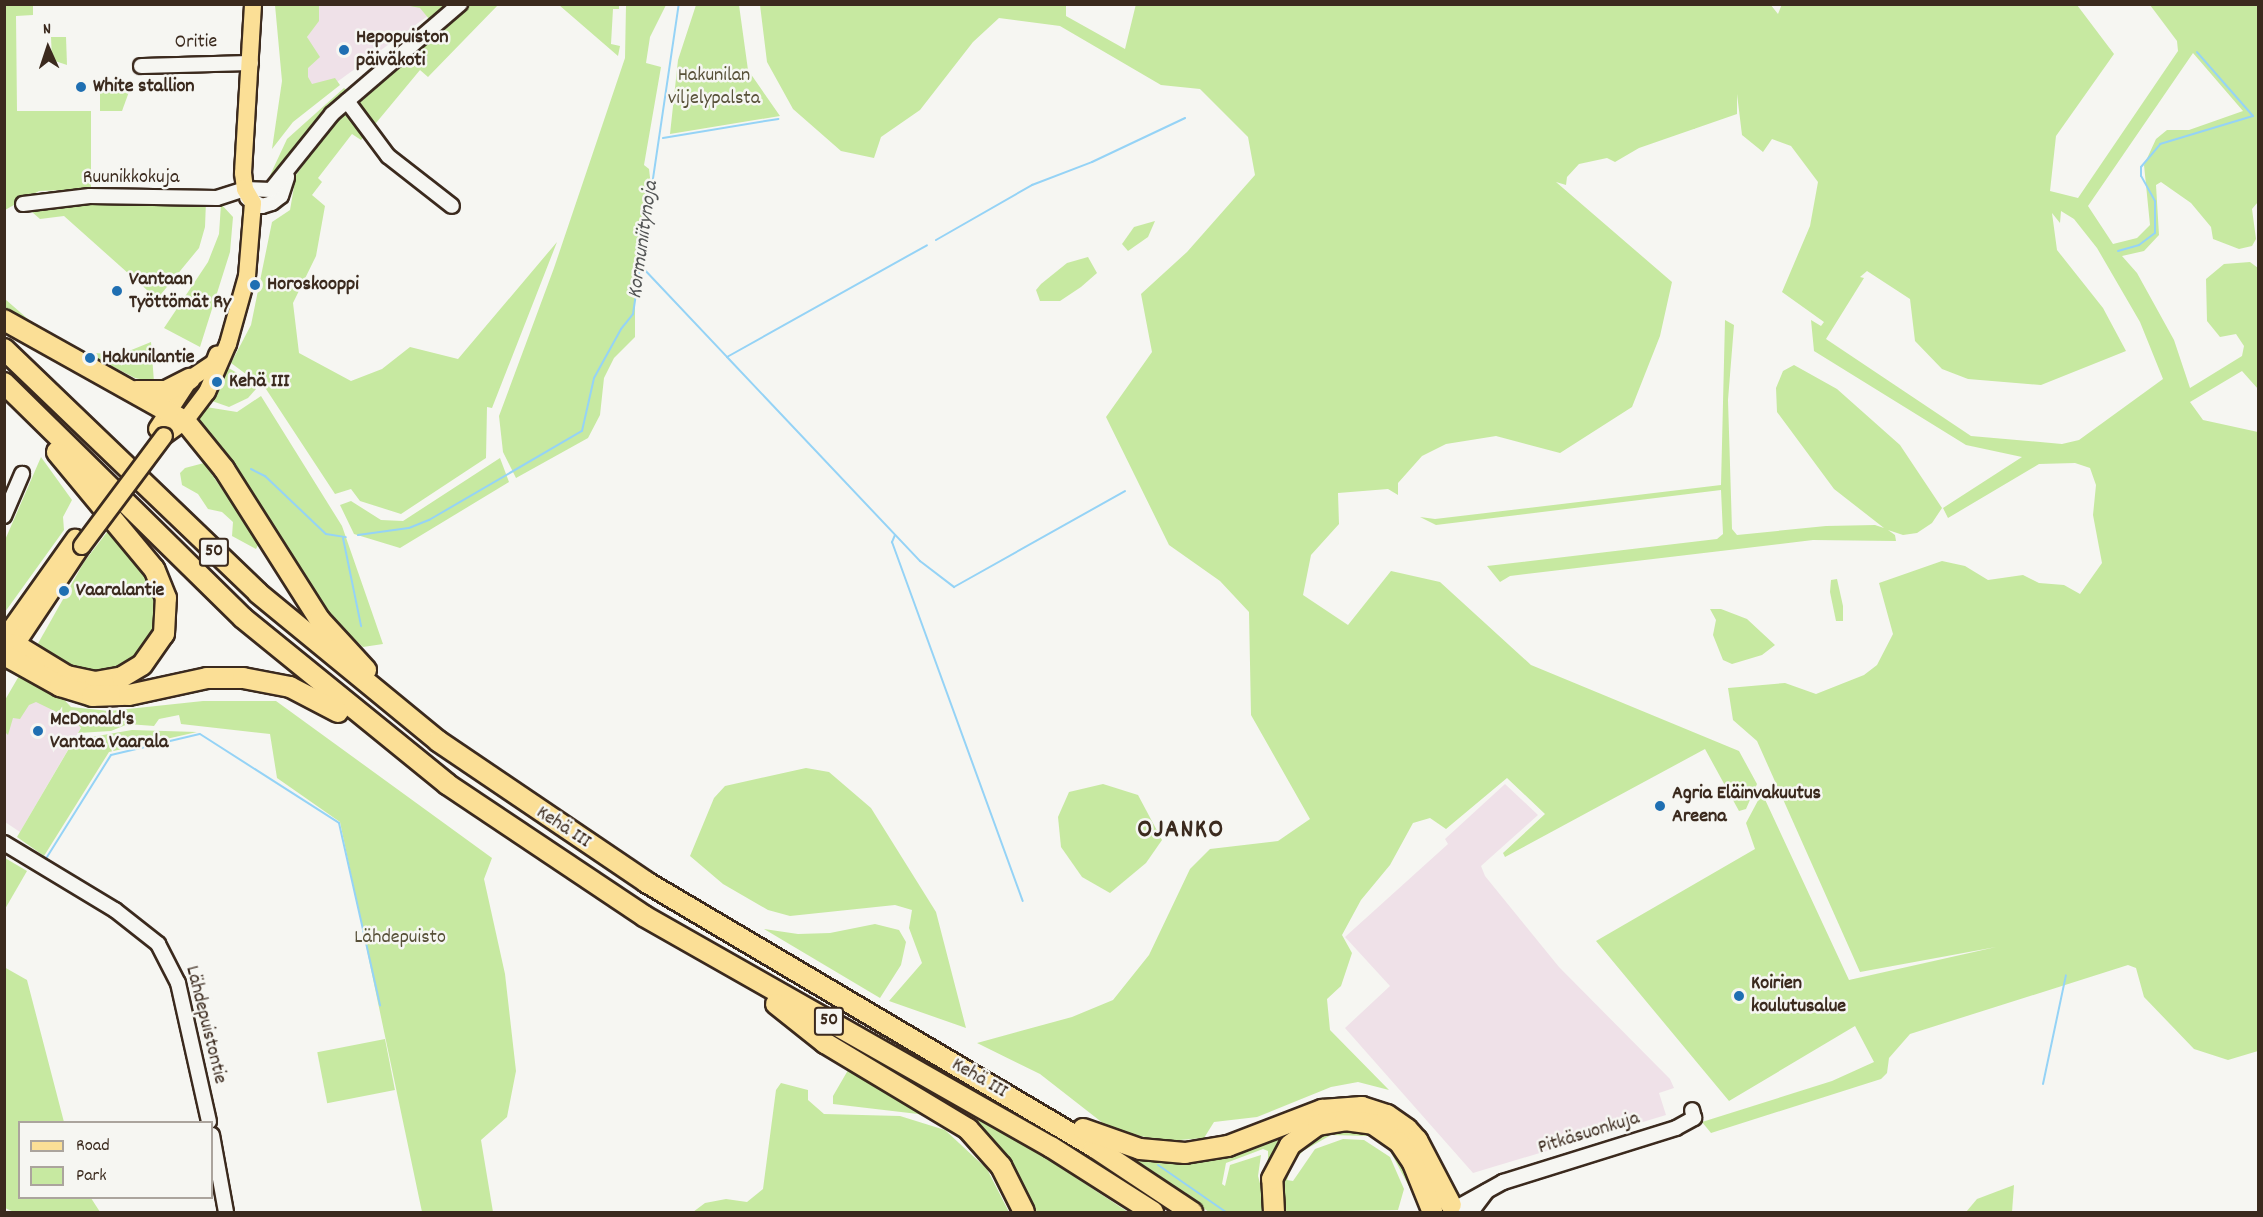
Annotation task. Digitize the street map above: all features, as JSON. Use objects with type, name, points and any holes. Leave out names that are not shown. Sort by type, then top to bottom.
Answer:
[{"type":"highway","points":[[4,320],[177,417],[224,469],[320,620],[381,684],[414,712],[438,741]]},
{"type":"highway","name":"Kehä III","points":[[4,349],[258,593],[438,741],[646,882],[1030,1109],[1192,1212]]},
{"type":"highway","points":[[125,387],[153,393],[190,379]]},
{"type":"highway","name":"Kehä III","points":[[4,383],[243,618],[408,755],[644,916],[1013,1127],[1153,1212]]},
{"type":"highway","points":[[4,387],[15,406],[101,509],[148,559],[162,586],[167,610],[164,634],[150,659],[128,675],[109,681],[81,681],[7,650]]},
{"type":"highway","points":[[7,650],[70,691],[92,696],[129,695],[207,678],[274,682],[320,700],[376,740],[408,755]]},
{"type":"highway","points":[[644,916],[690,952],[792,1015],[825,1043],[968,1129],[1001,1166],[1024,1212]]},
{"type":"highway","points":[[1030,1109],[1120,1144],[1185,1153],[1227,1146],[1322,1110],[1362,1107],[1387,1115],[1407,1129],[1417,1140],[1460,1209]]},
{"type":"highway","points":[[1274,1212],[1272,1179],[1290,1145],[1318,1125],[1345,1120],[1373,1124],[1399,1142],[1413,1162],[1431,1211]]},
{"type":"highway","points":[[1013,1127],[1135,1212]]},
{"type":"main road","points":[[7,650],[78,542],[160,432],[207,392],[231,335],[247,276],[246,194],[253,4]]},
{"type":"main road","points":[[177,417],[190,379],[214,363],[226,336],[240,283],[248,213],[246,194]]},
{"type":"main road","points":[[1431,1211],[1460,1209]]},
{"type":"street","points":[[452,206],[388,156],[347,101],[460,4]]},
{"type":"street","name":"Oritie","points":[[141,66],[251,63]]},
{"type":"street","name":"Ruunikkokuja","points":[[23,204],[90,196],[217,198],[246,194],[262,207],[277,200],[289,171],[318,131],[347,101]]},
{"type":"street","points":[[4,516],[14,480]]},
{"type":"street","name":"Lähdepuistontie","points":[[4,843],[115,910],[158,944],[178,983],[209,1121]]},
{"type":"street","name":"Pitkäsuonkuja","points":[[1460,1209],[1488,1190],[1676,1128],[1694,1118],[1692,1110]]},
{"type":"street","points":[[213,1140],[226,1212]]},
{"type":"shaded area","name":"Hepopuiston päiväkoti","points":[[319,5],[443,5],[319,95],[308,84],[307,16]]},
{"type":"shaded area","points":[[19,691],[86,719],[20,832],[5,822],[5,714]]},
{"type":"shaded area","points":[[1505,784],[1538,815],[1481,866],[1485,876],[1559,967],[1670,1079],[1674,1088],[1659,1093],[1666,1115],[1473,1173],[1345,1028],[1390,986],[1345,937],[1448,844],[1445,839]]},
{"type":"green space","points":[[1136,4],[1770,4],[1778,14],[1782,4],[2077,5],[2114,54],[2056,136],[2050,191],[2078,198],[2178,51],[2177,41],[2150,5],[2258,5],[2258,202],[2252,209],[2256,239],[2252,246],[2239,249],[2213,239],[2211,227],[2191,203],[2161,182],[2156,185],[2159,235],[2144,251],[2122,256],[2137,273],[2174,340],[2190,388],[2242,356],[2244,346],[2236,334],[2220,337],[2207,321],[2206,279],[2224,264],[2250,262],[2258,268],[2258,389],[2242,371],[2190,402],[2203,420],[2258,432],[2258,1051],[2228,1060],[2194,1049],[2144,997],[2136,968],[2128,965],[1910,1034],[1889,1058],[1887,1073],[1881,1079],[1711,1133],[1702,1122],[1832,1081],[1874,1062],[1855,1026],[1729,1101],[1596,941],[1755,849],[1746,823],[1762,793],[1849,980],[1996,947],[1860,972],[1757,741],[1733,720],[1728,688],[1785,683],[1816,694],[1864,675],[1877,665],[1893,634],[1879,583],[1942,561],[1965,566],[1988,580],[2023,575],[2039,583],[2064,585],[2080,594],[2102,563],[2093,515],[2096,485],[2090,468],[2075,463],[2039,464],[1948,518],[1943,508],[2022,457],[1966,445],[1814,351],[1811,320],[1821,326],[1824,322],[1782,292],[1810,226],[1818,182],[1791,146],[1772,139],[1763,152],[1742,135],[1737,94],[1737,114],[1639,148],[1615,162],[1607,158],[1579,164],[1567,177],[1566,185],[1556,182],[1672,282],[1660,336],[1632,407],[1560,453],[1496,436],[1446,444],[1422,456],[1398,483],[1398,495],[1388,489],[1338,493],[1339,524],[1311,555],[1303,595],[1348,625],[1391,571],[1440,582],[1531,665],[1739,751],[1757,784],[1746,809],[1739,811],[1705,749],[1505,857],[1503,853],[1545,814],[1507,778],[1446,829],[1430,818],[1413,823],[1390,865],[1361,900],[1342,935],[1352,953],[1341,986],[1327,999],[1330,1030],[1389,1090],[1358,1082],[1331,1087],[1257,1117],[1214,1122],[1204,1138],[1167,1141],[1113,1131],[1040,1074],[977,1043],[1072,1017],[1113,1000],[1149,955],[1190,869],[1210,849],[1278,841],[1310,819],[1251,715],[1249,612],[1220,581],[1169,545],[1106,417],[1152,352],[1141,294],[1187,252],[1255,175],[1248,137],[1200,89],[1161,85],[1060,26],[999,18],[973,42],[920,110],[881,137],[874,158],[841,151],[793,109],[767,62],[760,5],[1066,5],[1066,16],[1125,49]],"holes":[[[2193,53],[2243,111],[2189,130],[2167,130],[2156,139],[2144,165],[2150,225],[2137,238],[2113,244],[2088,206]],[[2061,211],[2074,219],[2097,248],[2140,322],[2163,379],[2079,440],[2062,444],[1971,436],[1826,339],[1864,278],[1860,277],[1867,271],[1910,299],[1915,341],[1942,369],[1968,379],[2041,385],[2126,351],[2103,308],[2057,250],[2052,213],[2060,223]]]},
{"type":"green space","points":[[5,5],[33,5],[33,15],[16,16],[17,111],[91,111],[91,189],[39,191],[5,210]]},
{"type":"green space","points":[[275,5],[319,5],[319,21],[307,37],[320,57],[308,68],[308,77],[312,84],[335,78],[340,85],[293,122],[272,149],[282,81]]},
{"type":"green space","points":[[405,5],[445,5],[429,19],[420,8]]},
{"type":"green space","points":[[468,5],[498,5],[428,77],[420,70],[376,123],[369,125],[356,106]]},
{"type":"green space","points":[[559,5],[619,5],[619,9],[613,9],[611,44],[620,46],[618,56]]},
{"type":"green space","points":[[626,5],[666,5],[650,37],[646,63],[661,67],[644,165],[649,169],[652,195],[635,303],[635,337],[614,358],[604,378],[600,415],[588,438],[516,478],[503,452],[499,416],[554,268],[625,58]]},
{"type":"green space","name":"Hakunilan viljelypalsta","points":[[696,5],[739,5],[748,70],[780,116],[670,134],[678,60]]},
{"type":"green space","points":[[51,37],[66,37],[67,65],[52,60]]},
{"type":"green space","points":[[344,88],[349,92],[275,180],[266,184],[287,139]]},
{"type":"green space","points":[[130,89],[122,111],[100,111],[100,90]]},
{"type":"green space","points":[[344,110],[365,135],[361,140],[352,134],[318,178],[322,182],[312,195],[325,206],[316,256],[293,303],[299,353],[351,381],[382,369],[410,347],[458,359],[557,242],[492,408],[487,407],[486,458],[401,514],[360,501],[351,489],[335,494],[266,389],[231,363],[251,325],[272,222],[290,210],[296,175]]},
{"type":"green space","points":[[86,199],[206,201],[205,227],[199,248],[157,299],[64,216],[40,219],[32,212],[36,204]]},
{"type":"green space","points":[[221,204],[233,217],[230,252],[200,347],[164,328],[208,262],[219,234]]},
{"type":"green space","points":[[1155,221],[1148,237],[1128,251],[1122,244],[1134,227]]},
{"type":"green space","points":[[1088,257],[1097,273],[1060,301],[1040,301],[1036,290],[1041,284],[1067,263]]},
{"type":"green space","points":[[5,299],[29,320],[80,351],[67,348],[5,312]]},
{"type":"green space","points":[[1725,320],[1734,325],[1728,400],[1732,529],[1737,535],[1826,526],[1875,525],[1884,528],[1834,489],[1777,412],[1776,388],[1783,371],[1794,365],[1837,389],[1900,445],[1942,508],[1932,523],[1917,533],[1903,535],[1888,530],[1895,535],[1896,541],[1813,540],[1510,576],[1500,582],[1487,566],[1717,539],[1723,534],[1721,490],[1436,525],[1420,517],[1435,519],[1721,485]]},
{"type":"green space","points":[[151,342],[154,382],[135,378],[96,358],[95,353],[119,355]]},
{"type":"green space","points":[[227,367],[249,380],[256,389],[248,398],[229,407],[212,401]]},
{"type":"green space","points":[[261,396],[342,526],[383,644],[363,647],[328,616],[233,465],[196,420],[206,407],[237,412]]},
{"type":"green space","points":[[41,457],[72,500],[63,517],[64,530],[5,612],[5,540]]},
{"type":"green space","points":[[500,458],[509,482],[400,548],[354,534],[340,505],[351,501],[381,520],[403,521]]},
{"type":"green space","points":[[204,463],[259,543],[256,549],[232,536],[233,522],[222,512],[208,509],[198,494],[182,485],[180,473],[185,468]]},
{"type":"green space","points":[[111,527],[157,585],[160,630],[124,671],[82,674],[36,647],[84,562]]},
{"type":"green space","points":[[1837,579],[1843,606],[1843,621],[1836,621],[1830,592],[1831,580]]},
{"type":"green space","points":[[1710,609],[1721,609],[1747,619],[1775,645],[1762,655],[1732,664],[1723,660],[1713,635],[1716,620]]},
{"type":"green space","name":"Lähdepuisto","points":[[23,669],[51,686],[71,707],[109,711],[203,701],[276,701],[492,858],[484,879],[505,974],[516,1071],[507,1117],[481,1140],[493,1212],[422,1212],[340,822],[277,778],[270,734],[181,724],[179,715],[159,719],[154,726],[128,724],[111,731],[78,733],[81,728],[75,721],[36,702],[29,705],[20,719],[13,718],[8,735],[5,732],[5,700]]},
{"type":"green space","points":[[132,730],[197,732],[109,752],[44,856],[17,837],[74,740]]},
{"type":"green space","points":[[806,768],[829,772],[871,808],[936,912],[966,1028],[889,1001],[922,963],[909,928],[912,910],[895,905],[790,916],[768,910],[723,884],[690,856],[714,798],[725,786]]},
{"type":"green space","points":[[1103,784],[1138,795],[1162,840],[1146,863],[1110,893],[1082,877],[1061,847],[1058,817],[1069,792]]},
{"type":"green space","points":[[5,858],[27,871],[5,909]]},
{"type":"green space","points":[[875,924],[899,930],[906,942],[901,965],[880,998],[764,929],[798,934],[830,933]]},
{"type":"green space","points":[[4,967],[27,980],[64,1121],[18,1121],[18,1199],[92,1199],[100,1212],[14,1212],[5,1208]]},
{"type":"green space","points":[[385,1039],[395,1090],[327,1103],[317,1052]]},
{"type":"green space","points":[[851,1065],[931,1110],[971,1140],[1002,1178],[1019,1212],[1016,1212],[999,1180],[980,1154],[946,1125],[918,1114],[833,1104],[833,1096]]},
{"type":"green space","points":[[781,1083],[808,1090],[808,1100],[824,1114],[900,1116],[945,1130],[987,1169],[1009,1212],[693,1212],[705,1203],[726,1199],[747,1202],[763,1189],[776,1090]]},
{"type":"green space","points":[[927,1089],[1040,1154],[1128,1212],[1030,1212]]},
{"type":"green space","points":[[1308,1119],[1392,1129],[1302,1129],[1270,1212],[1209,1212],[1115,1149],[1164,1157]],"holes":[[[1263,1149],[1268,1151],[1262,1191],[1258,1176],[1261,1155],[1230,1165],[1225,1186],[1222,1184],[1226,1163]]]},
{"type":"green space","points":[[1351,1125],[1391,1141],[1421,1192],[1413,1194],[1389,1149],[1369,1136],[1331,1135],[1303,1151],[1292,1163],[1287,1180],[1293,1181],[1315,1149],[1343,1139],[1364,1140],[1390,1157],[1404,1189],[1398,1210],[1281,1212],[1281,1171],[1289,1156],[1317,1132]]},
{"type":"green space","points":[[2014,1185],[2012,1212],[1966,1212],[1977,1199]]},
{"type":"waterway","name":"Kormuniitynoja","points":[[358,535],[409,528],[429,520],[582,431],[594,378],[621,329],[633,314],[679,4]]},
{"type":"waterway","points":[[2118,251],[2139,245],[2155,233],[2155,201],[2141,176],[2141,167],[2160,144],[2253,116],[2197,52]]},
{"type":"waterway","points":[[936,240],[1032,185],[1092,162],[1185,118]]},
{"type":"waterway","points":[[663,138],[778,119]]},
{"type":"waterway","points":[[642,267],[727,357],[927,245]]},
{"type":"waterway","points":[[727,357],[920,561],[954,587],[1125,491]]},
{"type":"waterway","points":[[251,469],[265,476],[326,534],[346,537]]},
{"type":"waterway","points":[[895,535],[892,542],[1023,901]]},
{"type":"waterway","points":[[343,538],[361,626]]},
{"type":"waterway","points":[[47,857],[111,755],[200,734],[339,823],[380,1005]]},
{"type":"waterway","points":[[2043,1084],[2066,975]]},
{"type":"waterway","points":[[1158,1165],[1226,1212]]},
{"type":"place","name":"Hepopuiston päiväkoti","points":[[344,50]]},
{"type":"place","name":"White stallion","points":[[81,87]]},
{"type":"place","name":"Horoskooppi","points":[[255,285]]},
{"type":"place","name":"Vantaan Työttömät Ry","points":[[117,291]]},
{"type":"place","name":"Hakunilantie","points":[[90,358]]},
{"type":"place","name":"Kehä III","points":[[217,382]]},
{"type":"place","name":"Vaaralantie","points":[[64,591]]},
{"type":"place","name":"McDonald's Vantaa Vaarala","points":[[38,731]]},
{"type":"place","name":"Agria Eläinvakuutus Areena","points":[[1660,806]]},
{"type":"place","name":"Koirien koulutusalue","points":[[1739,996]]},
{"type":"district","name":"OJANKO","points":[[1181,831]]}]
